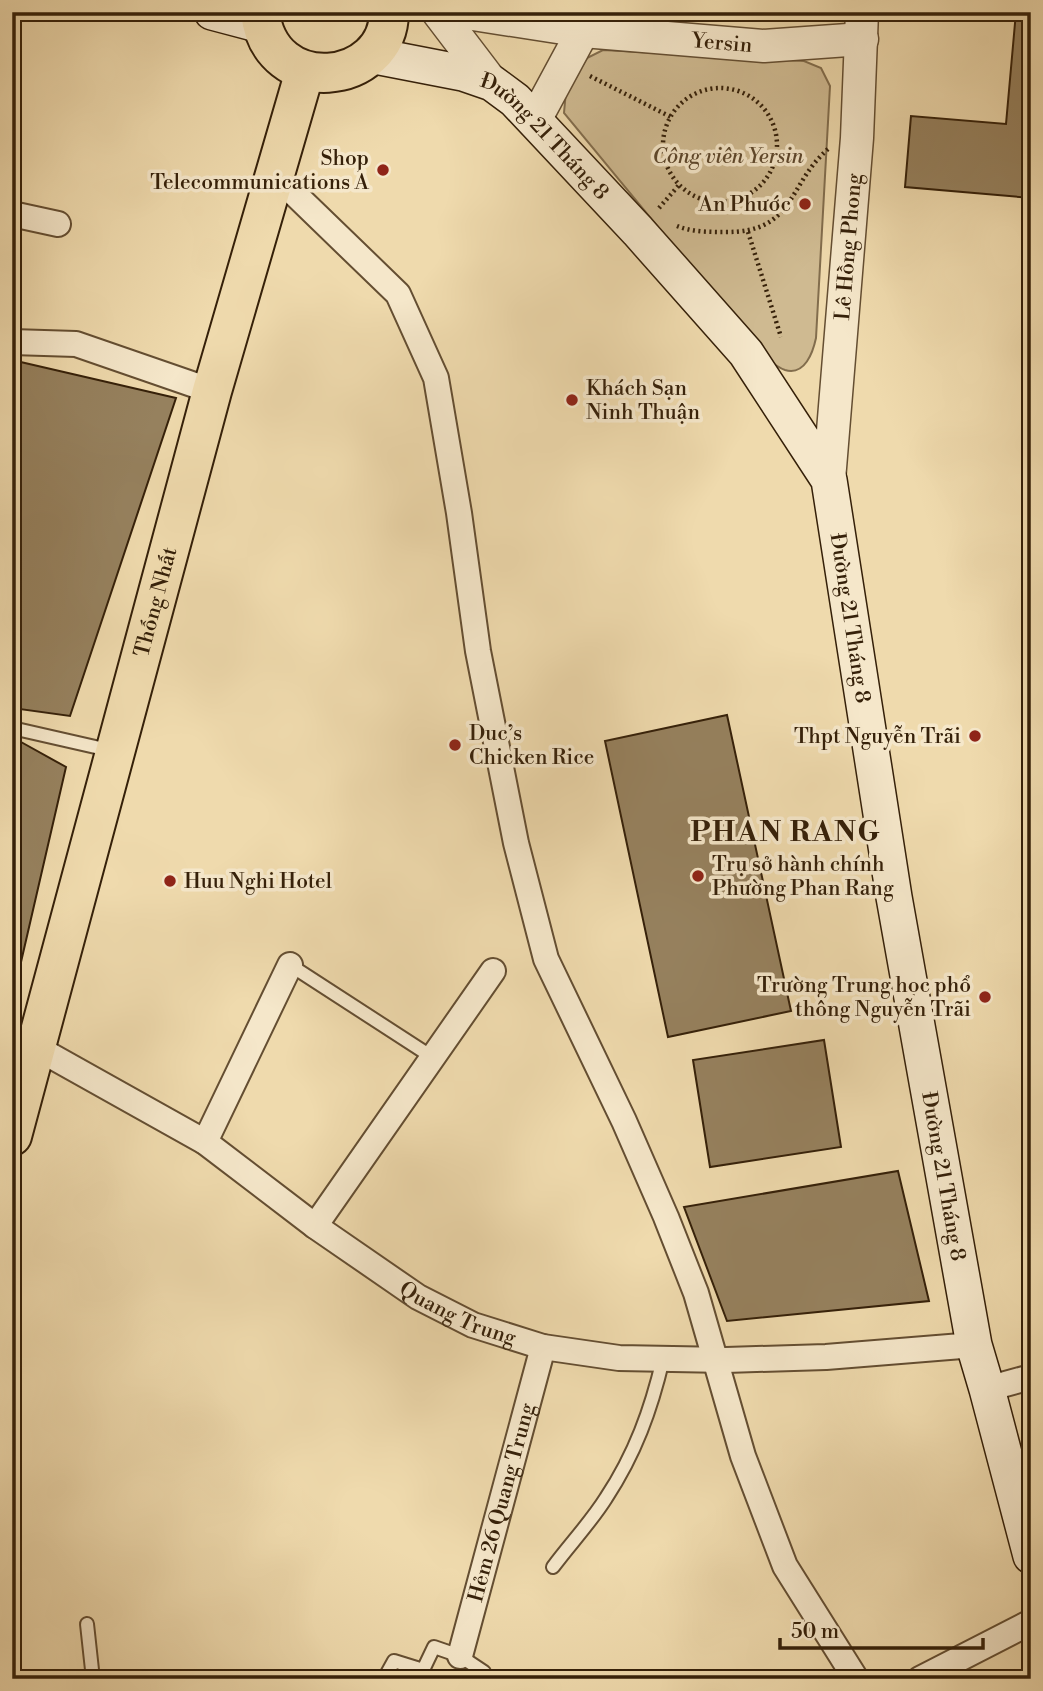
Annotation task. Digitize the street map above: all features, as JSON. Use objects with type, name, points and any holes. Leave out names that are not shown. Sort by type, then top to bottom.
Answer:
[{"type":"main road","points":[[212,12],[261,19],[273,49],[293,66],[323,74],[356,66],[370,55],[383,38],[389,12]]},
{"type":"main road","name":"Đường 21 Tháng 8","points":[[370,55],[463,73],[492,83],[515,100],[638,231],[746,353],[829,480],[896,911],[974,1345],[1031,1556]]},
{"type":"main road","name":"Thống Nhất","points":[[12,1136],[25,1045],[116,752],[212,391],[305,71]]},
{"type":"street","points":[[438,12],[492,83]]},
{"type":"street","name":"Yersin","points":[[460,12],[583,31],[764,46],[862,26]]},
{"type":"street","name":"Lê Hồng Phong","points":[[829,480],[858,138],[862,26]]},
{"type":"street","points":[[535,120],[583,31]]},
{"type":"street","points":[[274,174],[398,294],[436,378],[459,513],[478,651],[516,843],[546,959],[624,1121],[666,1217],[720,1360],[743,1456],[785,1566],[856,1679]]},
{"type":"street","points":[[12,214],[58,224]]},
{"type":"street","points":[[12,342],[76,344],[212,391]]},
{"type":"street","points":[[205,1142],[290,965]]},
{"type":"street","points":[[315,1226],[493,971]]},
{"type":"street","name":"Quang Trung","points":[[25,1045],[205,1142],[315,1226],[418,1297],[473,1325],[543,1347],[619,1358],[771,1359],[974,1345]]},
{"type":"street","name":"Hẻm 26 Quang Trung","points":[[460,1656],[543,1347]]},
{"type":"street","points":[[988,1389],[1031,1377]]},
{"type":"street","points":[[920,1679],[1031,1622]]},
{"type":"lane","points":[[12,728],[116,752]]},
{"type":"lane","points":[[290,965],[432,1058]]},
{"type":"lane","points":[[553,1567],[605,1500],[633,1452],[651,1407],[663,1359]]},
{"type":"lane","points":[[88,1624],[93,1679]]},
{"type":"lane","points":[[384,1679],[394,1661],[423,1670],[434,1647],[460,1656],[484,1672],[481,1679]]},
{"type":"path","points":[[565,64],[671,117]]},
{"type":"path","points":[[721,88],[741,92],[758,102],[771,117],[777,136],[777,156],[770,175],[757,189],[740,199],[720,203],[702,200],[686,192],[673,179],[665,163],[662,145],[665,127],[671,117],[687,98],[703,90],[721,88]]},
{"type":"path","points":[[671,222],[678,228],[701,232],[748,232],[769,223],[783,211],[818,158],[835,143],[846,138],[858,138]]},
{"type":"path","points":[[656,211],[663,216]]},
{"type":"path","points":[[748,232],[781,337]]},
{"type":"green space","name":"Công viên Yersin","points":[[603,50],[804,61],[821,68],[830,86],[816,338],[807,362],[798,370],[785,370],[766,358],[564,113],[566,91],[587,58]]},
{"type":"building","points":[[1016,12],[1031,12],[1031,198],[905,187],[911,116],[1006,124]]},
{"type":"building","points":[[12,360],[176,398],[70,716],[12,708]]},
{"type":"building","name":"Trụ sở hành chính Phường Phan Rang","points":[[727,715],[791,1011],[668,1037],[605,741]]},
{"type":"building","points":[[12,737],[66,767],[18,975],[12,978]]},
{"type":"building","points":[[824,1040],[841,1147],[710,1167],[693,1060]]},
{"type":"building","points":[[898,1171],[929,1301],[727,1321],[684,1207]]},
{"type":"place","name":"Shop Telecommunications A","points":[[383,170]]},
{"type":"place","name":"An Phước","points":[[805,204]]},
{"type":"place","name":"Khách Sạn Ninh Thuận","points":[[572,400]]},
{"type":"place","name":"Thpt Nguyễn Trãi","points":[[975,736]]},
{"type":"place","name":"Duc’s Chicken Rice","points":[[455,745]]},
{"type":"place","name":"Trụ sở hành chính Phường Phan Rang","points":[[698,876]]},
{"type":"place","name":"Huu Nghi Hotel","points":[[170,881]]},
{"type":"place","name":"Trường Trung học phổ thông Nguyễn Trãi","points":[[985,997]]},
{"type":"district","name":"PHAN RANG","points":[[786,831]]}]
